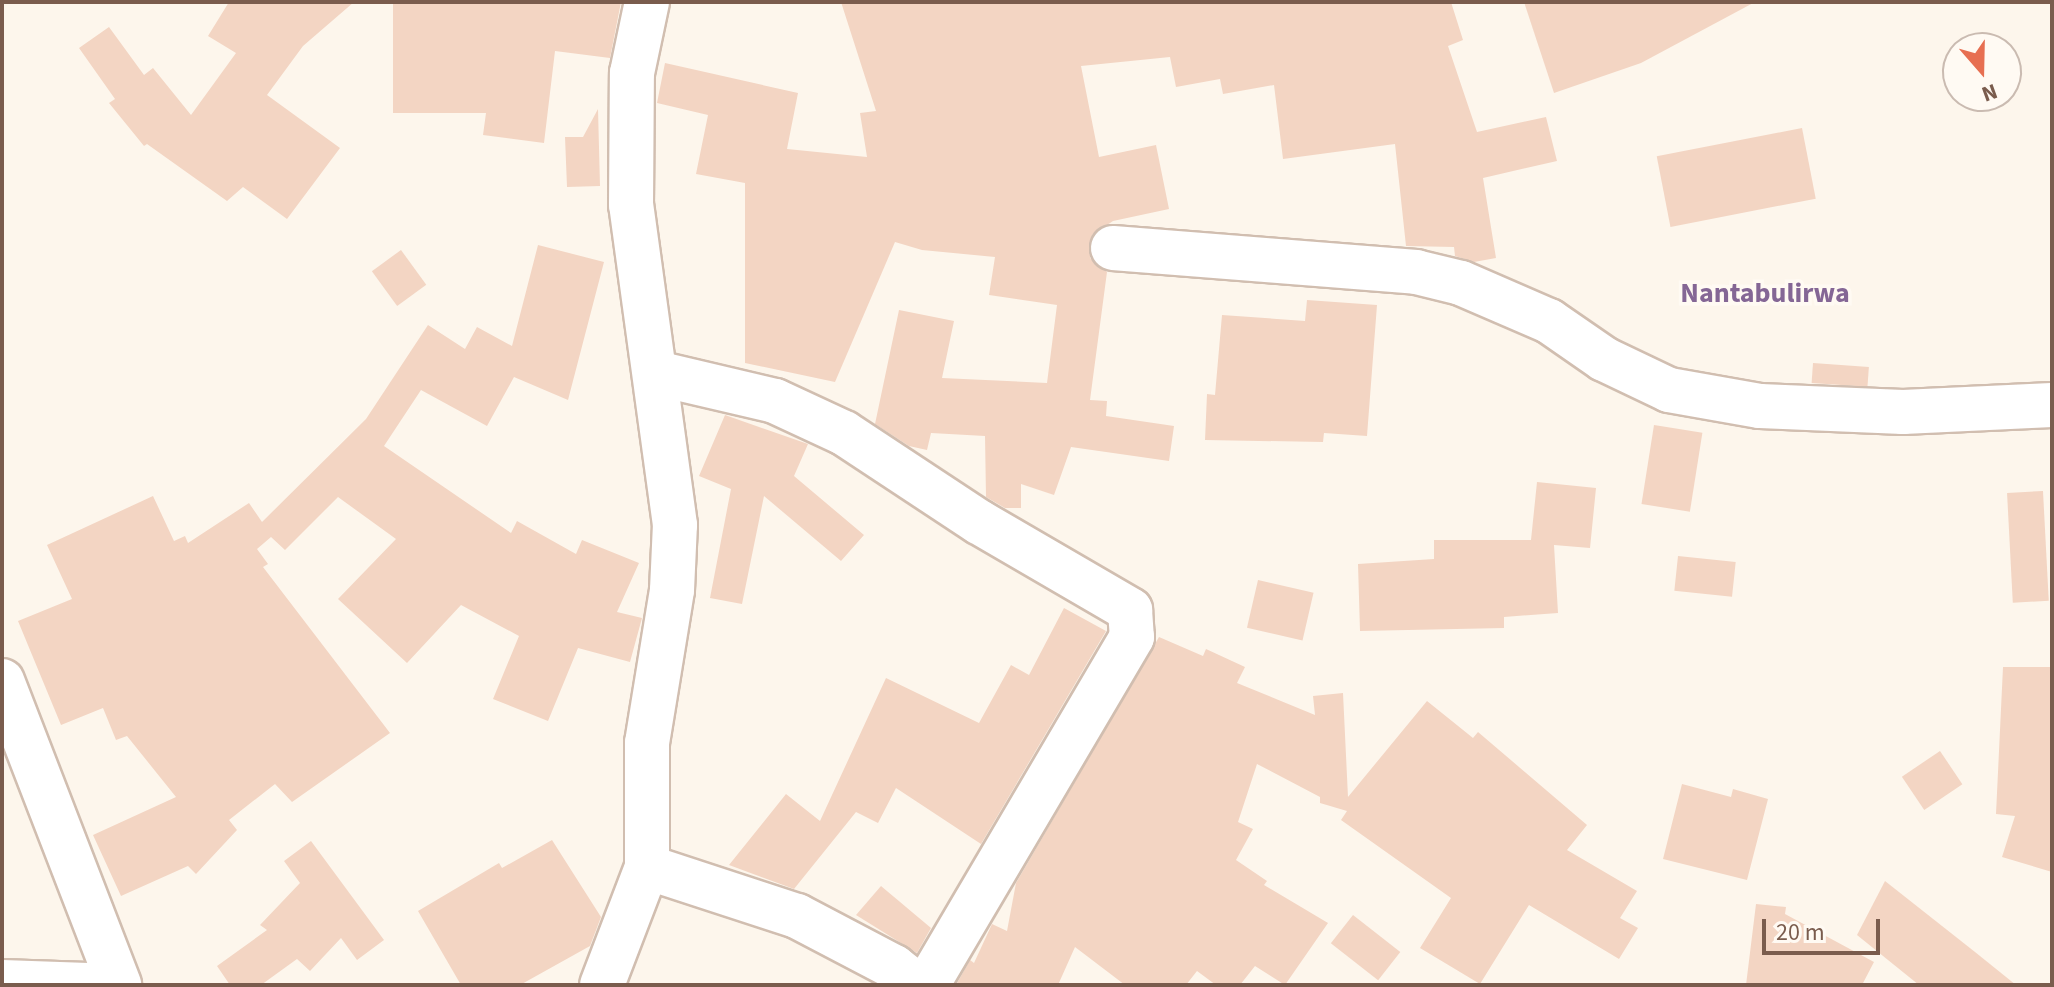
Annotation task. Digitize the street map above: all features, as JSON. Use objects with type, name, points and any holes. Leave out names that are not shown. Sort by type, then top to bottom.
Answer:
[{"type":"street","points":[[602,985],[647,867],[647,743],[672,590],[675,525],[631,205],[632,73],[647,2]]},
{"type":"street","points":[[1113,248],[1416,272],[1461,283],[1549,321],[1604,359],[1669,390],[1760,406],[1903,412],[2052,405]]},
{"type":"street","points":[[656,373],[775,401],[844,433],[979,522],[1130,610],[1132,637],[927,985]]},
{"type":"street","points":[[2,681],[119,985]]},
{"type":"street","points":[[647,867],[797,916],[894,967],[917,985]]},
{"type":"street","points":[[2,982],[88,985]]},
{"type":"building","points":[[229,2],[354,2],[303,46],[267,95],[340,148],[287,219],[243,187],[227,201],[147,144],[144,146],[109,103],[115,99],[79,48],[109,27],[144,75],[153,68],[191,115],[236,53],[208,36]]},
{"type":"building","points":[[393,2],[621,2],[610,58],[555,51],[544,143],[483,135],[486,113],[393,113]]},
{"type":"building","points":[[841,2],[1451,2],[1463,40],[1448,46],[1477,132],[1546,117],[1557,161],[1483,178],[1496,258],[1474,262],[1455,256],[1454,247],[1406,246],[1395,144],[1283,159],[1274,85],[1223,94],[1220,79],[1176,87],[1170,57],[1081,66],[1099,157],[1156,145],[1169,209],[1113,221],[1092,235],[1090,258],[1107,272],[1090,400],[1107,401],[1106,416],[1174,426],[1169,461],[1071,447],[1054,495],[1021,484],[1021,508],[1005,508],[986,497],[985,436],[931,433],[927,450],[909,446],[875,424],[899,310],[954,321],[942,378],[1047,383],[1057,305],[989,295],[995,257],[922,250],[895,242],[835,382],[745,363],[745,183],[696,174],[708,115],[657,103],[665,63],[798,93],[787,149],[867,157],[860,113],[876,111]]},
{"type":"building","points":[[1524,2],[1755,2],[1641,63],[1554,93]]},
{"type":"building","points":[[598,109],[600,186],[567,187],[565,137],[583,137]]},
{"type":"building","points":[[1802,128],[1816,199],[1670,227],[1657,156]]},
{"type":"building","points":[[538,245],[604,262],[568,400],[514,377],[487,426],[421,390],[384,446],[511,533],[517,521],[576,554],[582,540],[639,563],[617,612],[642,618],[630,662],[578,648],[548,721],[493,699],[519,636],[461,605],[407,663],[338,599],[396,539],[338,497],[285,550],[271,537],[257,549],[268,564],[263,567],[390,733],[292,802],[275,784],[229,820],[237,830],[196,874],[188,866],[121,896],[93,835],[176,797],[127,736],[116,740],[103,708],[61,725],[18,621],[72,599],[47,545],[153,496],[174,541],[185,536],[188,543],[249,503],[262,522],[366,419],[428,325],[465,349],[477,327],[512,346]]},
{"type":"building","points":[[401,250],[426,285],[397,306],[372,271]]},
{"type":"building","points":[[1307,300],[1377,305],[1367,436],[1324,433],[1323,442],[1205,440],[1207,394],[1215,395],[1222,315],[1305,321]]},
{"type":"building","points":[[1813,363],[1869,367],[1867,387],[1812,383]]},
{"type":"building","points":[[725,415],[808,444],[794,476],[864,535],[841,561],[764,496],[742,604],[710,598],[731,489],[699,476]]},
{"type":"building","points":[[1654,425],[1702,433],[1690,512],[1641,504]]},
{"type":"building","points":[[1537,482],[1596,488],[1590,548],[1554,545],[1558,613],[1504,617],[1504,628],[1360,631],[1358,564],[1434,559],[1434,540],[1531,540]]},
{"type":"building","points":[[2043,491],[2049,601],[2013,603],[2007,493]]},
{"type":"building","points":[[1678,556],[1736,562],[1732,597],[1674,591]]},
{"type":"building","points":[[1258,580],[1314,593],[1303,641],[1247,628]]},
{"type":"building","points":[[1064,608],[1106,631],[981,844],[896,788],[878,823],[856,812],[794,889],[729,865],[786,794],[820,821],[886,678],[979,723],[1011,665],[1029,675]]},
{"type":"building","points":[[1159,637],[1203,656],[1206,649],[1245,667],[1237,683],[1315,715],[1313,696],[1343,693],[1348,797],[1427,701],[1473,738],[1478,732],[1587,825],[1567,850],[1637,891],[1620,918],[1638,928],[1619,959],[1529,905],[1480,984],[1420,948],[1451,898],[1341,820],[1347,811],[1320,803],[1320,797],[1257,764],[1238,822],[1253,829],[1236,860],[1267,881],[1264,885],[1328,923],[1285,985],[1255,966],[1240,985],[1216,985],[1197,971],[1186,985],[1125,985],[1075,947],[1058,985],[956,985],[970,960],[974,963],[992,924],[1007,931],[1016,883]]},
{"type":"building","points":[[2003,667],[2052,667],[2052,872],[2002,857],[2015,816],[1996,814]]},
{"type":"building","points":[[1940,751],[1962,784],[1924,810],[1902,777]]},
{"type":"building","points":[[1682,784],[1731,797],[1733,789],[1768,799],[1747,880],[1663,859]]},
{"type":"building","points":[[552,840],[601,917],[590,946],[520,985],[461,985],[418,911],[499,863],[502,868]]},
{"type":"building","points":[[311,841],[384,940],[357,960],[341,938],[310,971],[297,959],[261,985],[230,985],[217,966],[267,930],[260,925],[300,883],[284,861]]},
{"type":"building","points":[[1885,881],[2016,985],[1919,985],[1857,935]]},
{"type":"building","points":[[881,886],[931,928],[917,953],[856,915]]},
{"type":"building","points":[[1756,904],[1786,907],[1785,914],[1874,962],[1862,985],[1746,985]]},
{"type":"building","points":[[1353,915],[1400,952],[1378,980],[1331,943]]},
{"type":"district","name":"Nantabulirwa","points":[[1765,293]]}]
